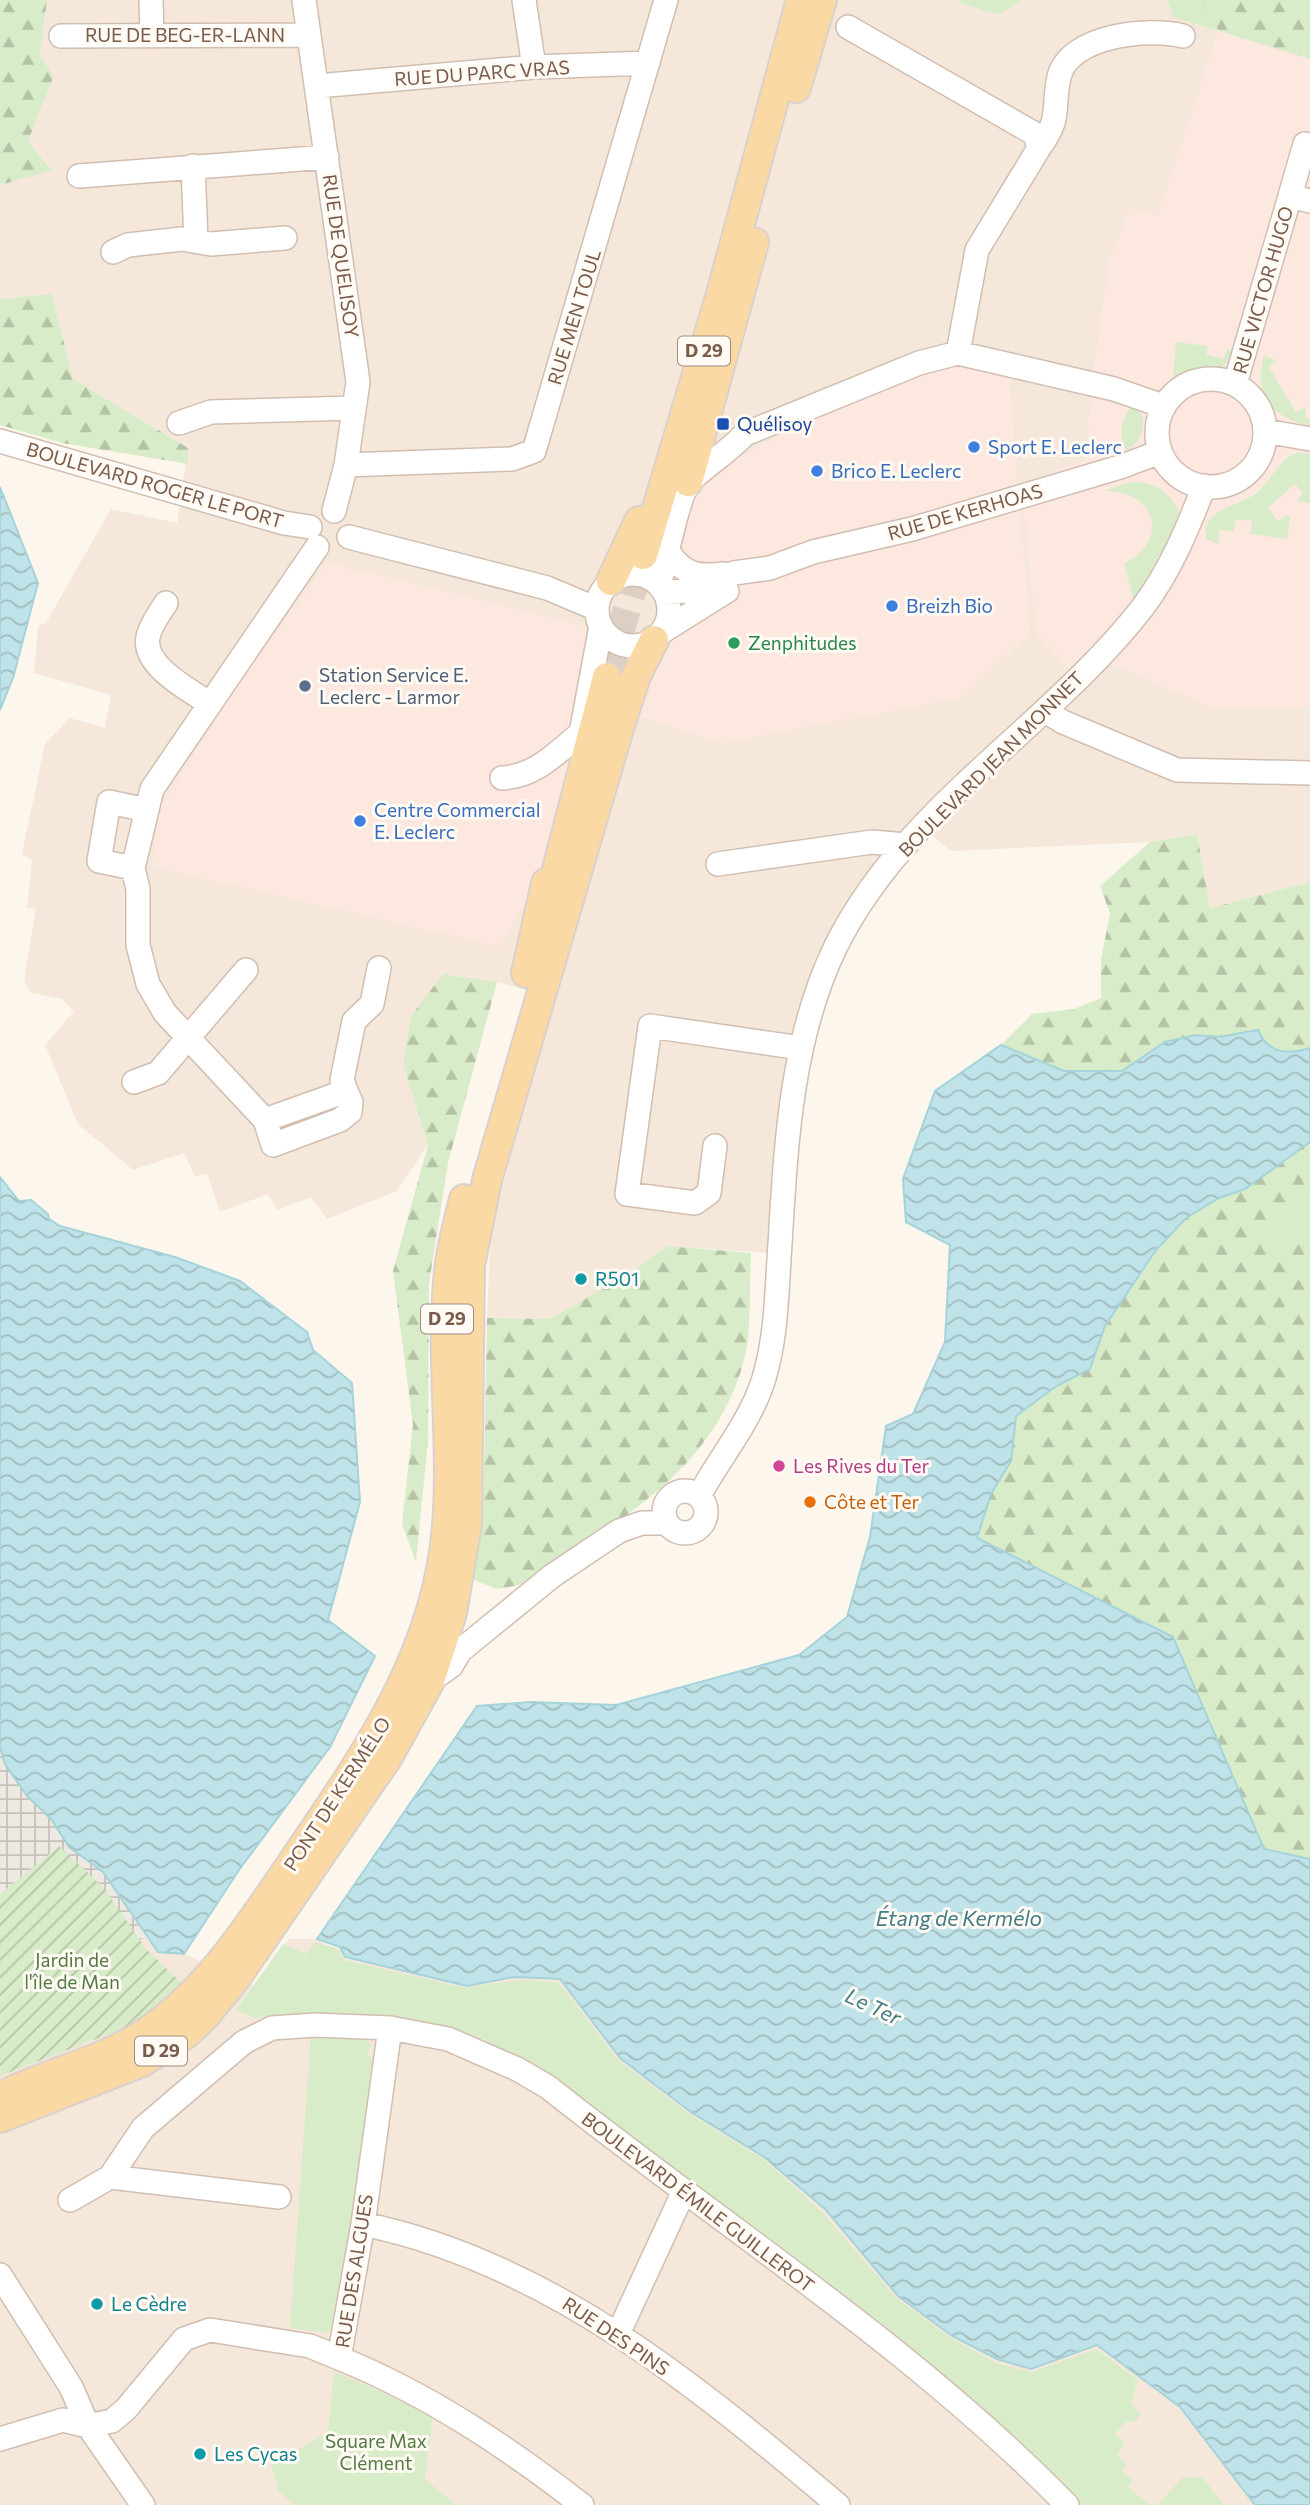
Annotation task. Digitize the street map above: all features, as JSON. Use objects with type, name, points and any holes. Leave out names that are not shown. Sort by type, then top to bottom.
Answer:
[{"type":"main road","name":"D 29","points":[[655,555],[768,150],[801,0]]},
{"type":"main road","name":"D 29","points":[[768,150],[822,0]]},
{"type":"main road","points":[[688,482],[768,150]]},
{"type":"main road","points":[[611,581],[635,532],[768,150]]},
{"type":"main road","points":[[535,975],[636,676],[658,635]]},
{"type":"main road","name":"D 29","points":[[420,1676],[447,1527],[446,1338],[450,1263],[469,1175],[562,891],[612,678]]},
{"type":"main road","points":[[535,975],[581,733]]},
{"type":"main road","name":"PONT DE KERMÉLO","points":[[266,1918],[371,1746],[420,1676]]},
{"type":"main road","name":"D 29","points":[[0,2097],[88,2063],[143,2035],[194,1994],[266,1918]]},
{"type":"main road","name":"D 29","points":[[0,2118],[32,2103],[122,2070],[161,2051],[186,2034],[236,1978],[266,1918]]},
{"type":"main road","points":[[0,2081],[100,2046],[143,2035]]},
{"type":"street","points":[[151,0],[152,36]]},
{"type":"street","name":"RUE DE QUELISOY","points":[[304,0],[354,338],[358,382],[346,465],[334,512]]},
{"type":"street","points":[[524,0],[534,67]]},
{"type":"street","name":"RUE MEN TOUL","points":[[346,465],[512,458],[534,451],[666,0]]},
{"type":"street","points":[[848,27],[1034,134],[1039,148]]},
{"type":"street","points":[[958,353],[977,250],[1055,123],[1059,76],[1068,60],[1090,45],[1115,37],[1140,32],[1166,32],[1183,36]]},
{"type":"street","name":"RUE DE BEG-ER-LANN","points":[[61,36],[309,35]]},
{"type":"street","name":"RUE DU PARC VRAS","points":[[317,86],[534,67],[648,63]]},
{"type":"street","name":"RUE VICTOR HUGO","points":[[1235,384],[1300,199],[1306,144]]},
{"type":"street","points":[[79,176],[327,157]]},
{"type":"street","points":[[193,166],[196,241]]},
{"type":"street","points":[[113,253],[128,245],[182,239],[211,244],[285,238]]},
{"type":"street","points":[[349,537],[572,596],[599,618],[612,639],[624,645],[643,645],[658,635],[669,616],[655,555],[676,518],[688,482],[727,453],[745,435],[919,363],[958,353],[1114,389],[1163,406]]},
{"type":"street","points":[[1214,379],[1235,384],[1254,401],[1265,431],[1262,449],[1247,472],[1222,486],[1204,486],[1177,475],[1160,452],[1158,421],[1163,406],[1185,385],[1199,380],[1214,379]]},
{"type":"street","points":[[179,423],[211,412],[353,408]]},
{"type":"street","points":[[1265,431],[1310,439]]},
{"type":"street","name":"BOULEVARD ROGER LE PORT","points":[[0,441],[313,537]]},
{"type":"street","name":"RUE DE KERHOAS","points":[[658,635],[696,608],[770,568],[813,552],[912,529],[1160,452]]},
{"type":"street","name":"BOULEVARD JEAN MONNET","points":[[420,1676],[451,1666],[460,1651],[552,1576],[619,1531],[642,1523],[667,1523],[684,1533],[700,1527],[706,1511],[699,1496],[758,1397],[767,1368],[774,1331],[790,1106],[801,1048],[836,946],[866,895],[906,845],[1109,647],[1144,605],[1172,559],[1204,486]]},
{"type":"street","points":[[313,537],[334,551],[343,547],[349,537],[347,521],[334,512],[317,515],[313,537],[209,704],[152,789],[133,868],[138,889],[141,968],[164,1013],[265,1120],[346,1091],[342,1080],[354,1021],[372,1004],[379,968]]},
{"type":"street","points":[[655,555],[700,577],[734,573]]},
{"type":"street","name":"RUE DE KERHOAS","points":[[662,589],[696,591],[734,573],[770,568]]},
{"type":"street","points":[[502,778],[523,777],[532,772],[581,733],[601,593],[611,581],[633,574],[647,577],[662,589]]},
{"type":"street","points":[[166,603],[148,636],[148,649],[158,666],[209,704]]},
{"type":"street","points":[[1045,710],[1063,722],[1177,770],[1310,773]]},
{"type":"street","points":[[133,868],[99,861],[109,802],[147,810]]},
{"type":"street","points":[[718,864],[872,842],[906,845]]},
{"type":"street","points":[[134,1082],[158,1073],[246,970]]},
{"type":"street","points":[[715,1146],[709,1193],[695,1203],[627,1194],[650,1026],[801,1048]]},
{"type":"street","name":"BOULEVARD ÉMILE GUILLEROT","points":[[110,2177],[143,2128],[244,2042],[272,2028],[315,2025],[390,2028],[448,2039],[517,2069],[548,2087],[866,2329],[976,2420],[1067,2505]]},
{"type":"street","name":"RUE DES ALGUES","points":[[390,2028],[363,2224],[340,2358],[415,2394],[479,2430],[582,2505]]},
{"type":"street","points":[[70,2200],[110,2177],[279,2197]]},
{"type":"street","points":[[618,2334],[684,2191]]},
{"type":"street","name":"RUE DES PINS","points":[[363,2224],[412,2234],[484,2260],[544,2289],[618,2334],[714,2405],[838,2505]]},
{"type":"street","points":[[0,2275],[71,2387],[86,2421]]},
{"type":"street","points":[[0,2306],[61,2395],[86,2421],[143,2505]]},
{"type":"street","points":[[0,2439],[63,2420],[112,2420],[126,2409],[184,2339],[196,2333],[210,2330],[310,2346],[340,2358]]},
{"type":"shaded area","points":[[47,0],[961,0],[960,3],[998,15],[1022,0],[1167,0],[1173,17],[1219,31],[1157,218],[1110,258],[1094,372],[1070,669],[1115,665],[1214,708],[1310,708],[1310,882],[1210,908],[1197,834],[1150,842],[951,851],[917,824],[862,882],[815,958],[786,1071],[769,1253],[667,1246],[627,1275],[550,1319],[487,1318],[491,1229],[547,996],[497,982],[444,974],[403,1064],[428,1145],[397,1191],[327,1219],[311,1197],[278,1210],[268,1194],[220,1212],[207,1173],[195,1177],[184,1153],[133,1170],[78,1124],[45,1045],[74,1011],[62,999],[31,993],[24,980],[36,909],[27,908],[32,860],[22,854],[45,744],[70,718],[105,728],[111,695],[34,673],[38,626],[46,623],[111,509],[177,523],[188,448],[73,379],[52,294],[0,299],[0,185],[52,169],[28,141],[54,76],[40,56]],"holes":[[[1008,374],[1017,482],[634,715],[601,647],[641,664],[662,660],[680,632],[699,567],[698,487],[742,456],[855,397]]]},
{"type":"shaded area","points":[[1219,31],[1310,58],[1310,708],[1214,708],[1115,665],[1070,669],[1036,633],[1022,483],[1085,461],[1110,258],[1131,208],[1157,217]]},
{"type":"shaded area","points":[[960,366],[1008,374],[1030,633],[960,698],[721,743],[634,715],[500,947],[152,866],[160,807],[240,680],[327,563],[582,625],[601,647],[617,654],[641,664],[662,660],[680,632],[699,567],[683,545],[698,487],[741,456],[855,397],[915,371]]},
{"type":"shaded area","points":[[0,1747],[5,1764],[27,1796],[51,1819],[69,1847],[103,1872],[146,1937],[0,2006]]},
{"type":"shaded area","points":[[146,1937],[159,1952],[184,1954],[254,1985],[289,1939],[317,1939],[326,1945],[467,1986],[514,1977],[560,1979],[620,2058],[692,2113],[764,2157],[826,2210],[898,2296],[952,2336],[997,2359],[1031,2369],[1096,2345],[1180,2407],[1255,2505],[0,2505],[0,2006]]},
{"type":"green space","points":[[0,0],[47,0],[40,56],[54,76],[28,141],[52,170],[0,185]]},
{"type":"green space","points":[[961,0],[1022,0],[998,15],[960,3]]},
{"type":"green space","points":[[1167,0],[1201,0],[1219,31],[1173,17]]},
{"type":"green space","points":[[1201,0],[1310,0],[1310,59],[1219,31]]},
{"type":"green space","points":[[52,294],[73,379],[188,448],[188,464],[62,443],[0,425],[0,299]]},
{"type":"green space","points":[[1176,342],[1208,346],[1206,354],[1223,359],[1227,349],[1235,352],[1223,367],[1195,370],[1173,379]]},
{"type":"green space","points":[[1264,355],[1277,361],[1269,367],[1296,412],[1306,407],[1305,418],[1310,419],[1310,426],[1284,416],[1268,402],[1261,382]]},
{"type":"green space","points":[[1130,408],[1141,413],[1143,429],[1139,439],[1127,451],[1121,429]]},
{"type":"green space","points":[[1297,452],[1310,454],[1310,503],[1296,501],[1303,493],[1295,484],[1268,508],[1278,521],[1287,515],[1290,517],[1287,539],[1250,534],[1252,521],[1236,519],[1233,532],[1220,530],[1218,544],[1206,539],[1206,528],[1216,514],[1259,491],[1280,465]]},
{"type":"green space","points":[[1141,482],[1154,486],[1171,498],[1180,517],[1134,602],[1124,563],[1139,553],[1148,542],[1152,530],[1151,518],[1145,507],[1135,498],[1121,492],[1104,491],[1126,483]]},
{"type":"green space","points":[[1197,834],[1210,908],[1310,882],[1310,1048],[1294,1052],[1279,1051],[1267,1044],[1257,1030],[1219,1037],[1195,1035],[1165,1042],[1122,1071],[1064,1071],[1001,1045],[1032,1014],[1074,1009],[1101,998],[1101,960],[1110,913],[1100,886],[1150,842]]},
{"type":"green space","points":[[443,974],[497,982],[448,1163],[429,1283],[428,1441],[416,1562],[402,1524],[413,1425],[393,1271],[428,1145],[403,1064],[411,1016]]},
{"type":"green space","points":[[1310,1142],[1310,1193],[1295,1201],[1263,1241],[1310,1243],[1310,1859],[1264,1849],[1173,1637],[977,1538],[991,1494],[1011,1461],[1016,1416],[1055,1387],[1090,1369],[1105,1326],[1156,1250],[1186,1218],[1219,1198],[1245,1189]]},
{"type":"green space","points":[[1310,1193],[1310,1243],[1262,1242],[1295,1201]]},
{"type":"green space","points":[[667,1246],[751,1253],[747,1349],[729,1400],[709,1435],[684,1466],[655,1493],[589,1541],[519,1585],[497,1589],[472,1579],[484,1468],[487,1318],[550,1319],[627,1275]]},
{"type":"green space","name":"Jardin de l'île de Man","points":[[59,1846],[103,1887],[147,1950],[186,1987],[146,2020],[0,2076],[0,1894]]},
{"type":"green space","points":[[315,1942],[338,1949],[344,1960],[465,1988],[516,1980],[558,1982],[618,2060],[691,2115],[763,2159],[822,2212],[895,2297],[951,2338],[996,2363],[1031,2372],[1096,2349],[1138,2380],[1131,2403],[1141,2414],[1134,2423],[1128,2420],[1115,2433],[1125,2444],[1117,2455],[1127,2464],[1122,2471],[1133,2480],[1128,2487],[1149,2505],[1078,2505],[1061,2480],[973,2402],[825,2282],[546,2072],[479,2037],[394,2016],[340,2013],[303,2017],[268,2015],[256,2019],[236,2010],[283,1944],[306,1954]]},
{"type":"green space","points":[[311,2033],[364,2037],[372,2046],[368,2051],[369,2057],[376,2058],[334,2324],[327,2333],[290,2328]]},
{"type":"green space","name":"Square Max Clément","points":[[334,2371],[433,2415],[425,2479],[456,2505],[295,2505],[279,2492],[271,2465],[328,2432]]},
{"type":"green space","points":[[1183,2477],[1203,2478],[1224,2505],[1158,2505]]},
{"type":"water","points":[[0,487],[38,583],[13,678],[0,710]]},
{"type":"water","name":"Étang de Kermélo","points":[[1258,1030],[1267,1044],[1280,1051],[1294,1052],[1310,1048],[1310,1142],[1245,1189],[1219,1198],[1186,1218],[1156,1250],[1105,1326],[1090,1369],[1055,1387],[1016,1416],[1011,1461],[991,1494],[977,1538],[1173,1637],[1264,1849],[1310,1859],[1310,2505],[1255,2505],[1180,2407],[1097,2345],[1031,2369],[997,2359],[952,2336],[898,2296],[826,2210],[764,2157],[692,2113],[620,2058],[560,1979],[514,1977],[467,1986],[345,1957],[340,1947],[317,1939],[477,1706],[531,1702],[616,1705],[799,1655],[847,1617],[870,1537],[886,1426],[913,1414],[945,1342],[950,1245],[906,1222],[903,1179],[935,1091],[1001,1045],[1064,1071],[1122,1071],[1165,1042],[1195,1035],[1219,1037]]},
{"type":"water","points":[[0,1177],[19,1201],[31,1200],[48,1214],[49,1219],[60,1226],[175,1257],[240,1281],[307,1332],[313,1350],[352,1383],[360,1502],[328,1620],[375,1656],[330,1747],[239,1870],[184,1954],[158,1952],[103,1872],[69,1847],[51,1819],[27,1796],[5,1764],[0,1747]]},
{"type":"tunnel","points":[[607,677],[643,555]]},
{"type":"place","name":"Quélisoy","points":[[723,424]]},
{"type":"place","name":"Sport E. Leclerc","points":[[974,447]]},
{"type":"place","name":"Brico E. Leclerc","points":[[817,471]]},
{"type":"place","name":"Breizh Bio","points":[[892,606]]},
{"type":"place","name":"Zenphitudes","points":[[734,643]]},
{"type":"place","name":"Station Service E. Leclerc - Larmor","points":[[305,686]]},
{"type":"place","name":"Centre Commercial E. Leclerc","points":[[360,821]]},
{"type":"place","name":"R501","points":[[581,1279]]},
{"type":"place","name":"Les Rives du Ter","points":[[779,1466]]},
{"type":"place","name":"Côte et Ter","points":[[810,1502]]},
{"type":"place","name":"Le Cèdre","points":[[97,2304]]},
{"type":"place","name":"Les Cycas","points":[[200,2454]]},
{"type":"water label","name":"Le Ter","points":[[873,2007]]}]
